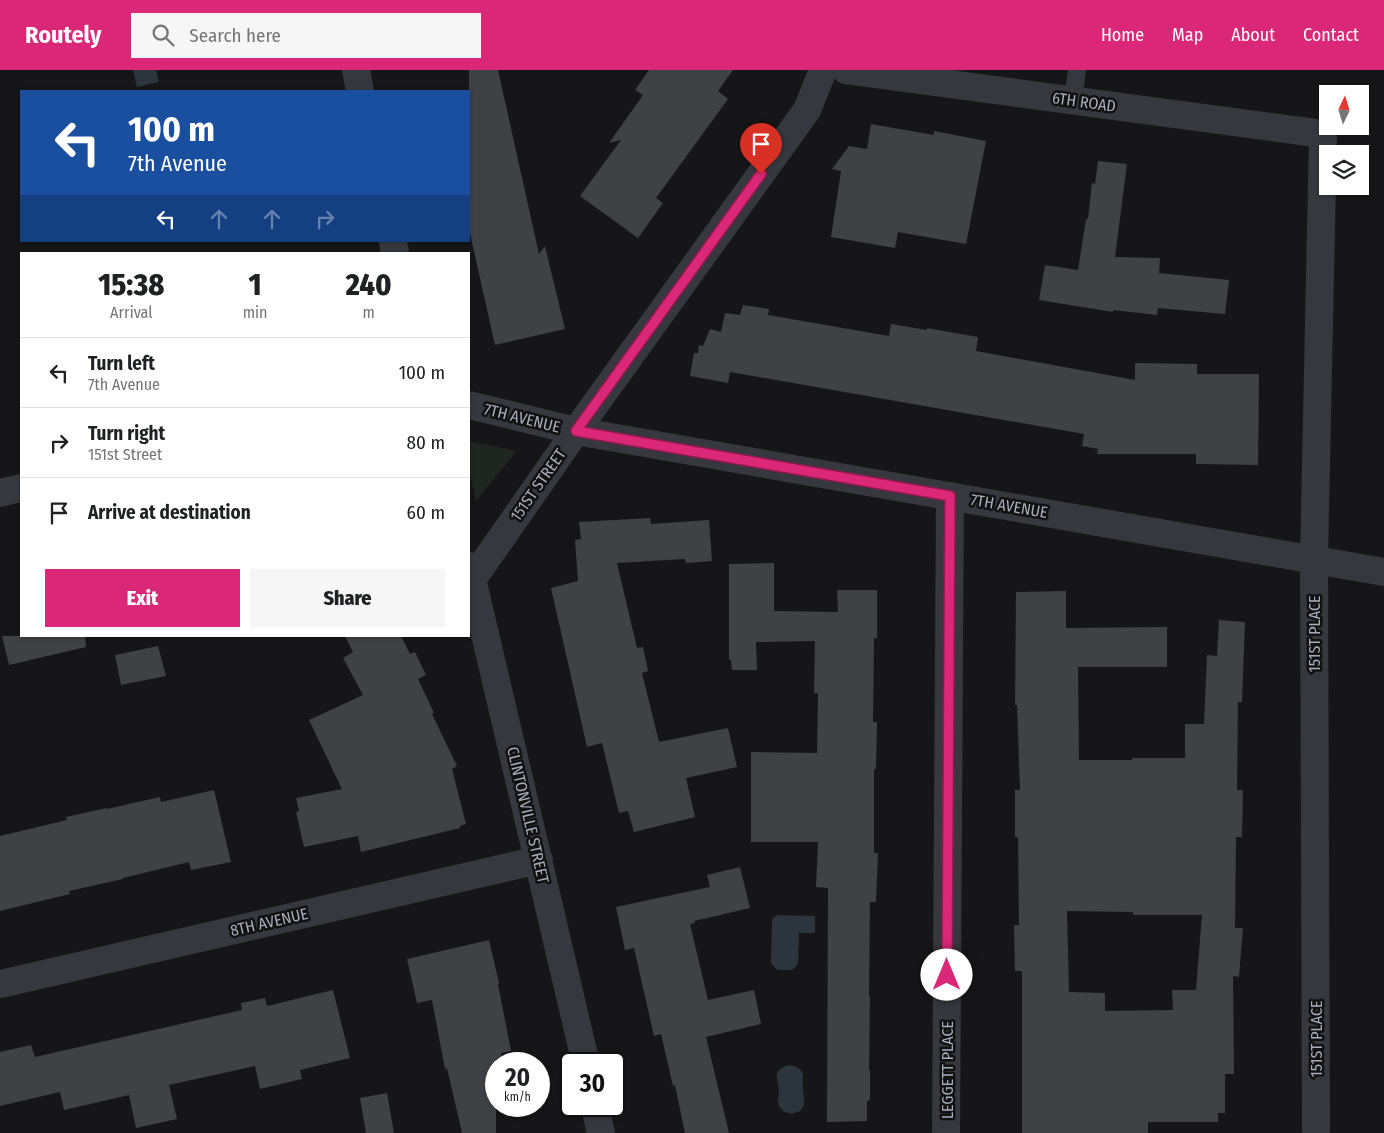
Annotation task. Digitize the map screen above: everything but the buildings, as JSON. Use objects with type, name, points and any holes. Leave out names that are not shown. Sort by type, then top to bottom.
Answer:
[{"type":"street","points":[[356,70],[360,90]]},
{"type":"street","name":"151ST STREET","points":[[470,573],[576,431],[808,110],[823,70]]},
{"type":"street","name":"6TH ROAD","points":[[846,70],[1319,133]]},
{"type":"street","name":"151ST PLACE","points":[[1316,1133],[1314,560],[1323,135]]},
{"type":"street","name":"7TH AVENUE","points":[[470,405],[576,431],[1384,572]]},
{"type":"street","points":[[0,493],[20,488]]},
{"type":"street","name":"LEGGETT PLACE","points":[[946,1133],[950,496]]},
{"type":"street","name":"CLINTONVILLE STREET","points":[[470,573],[583,1052]]},
{"type":"street","name":"8TH AVENUE","points":[[0,984],[539,860]]},
{"type":"street","points":[[598,1117],[602,1133]]},
{"type":"lane","points":[[1073,100],[1077,70]]},
{"type":"shaded area","points":[[133,70],[156,70],[159,82],[137,87]]},
{"type":"shaded area","points":[[470,441],[517,451],[476,501],[470,474]]},
{"type":"shaded area","points":[[777,915],[815,916],[815,933],[799,933],[798,964],[792,970],[777,970],[771,963],[772,919]]},
{"type":"shaded area","points":[[789,1065],[799,1069],[803,1074],[803,1108],[798,1112],[791,1113],[783,1111],[779,1106],[777,1076],[779,1070]]},
{"type":"route","points":[[761,174],[576,431],[950,496],[947,975]]}]
